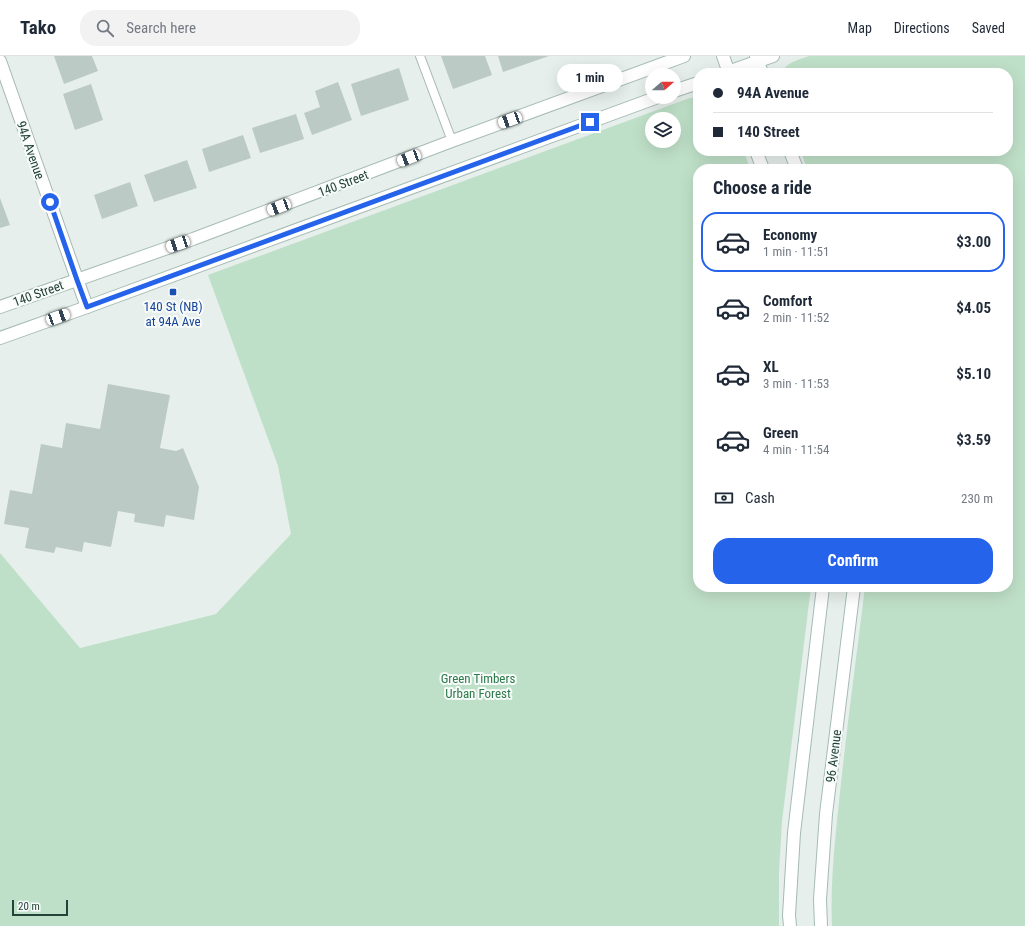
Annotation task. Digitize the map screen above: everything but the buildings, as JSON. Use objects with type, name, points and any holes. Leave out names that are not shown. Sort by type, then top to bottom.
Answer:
[{"type":"main road","name":"140 Street","points":[[0,307],[193,239],[452,141],[684,56]]},
{"type":"main road","points":[[723,56],[727,68]]},
{"type":"main road","points":[[745,68],[758,64],[773,56]]},
{"type":"main road","name":"94A Avenue","points":[[0,61],[87,307]]},
{"type":"main road","points":[[681,89],[693,85]]},
{"type":"main road","name":"140 Street","points":[[0,338],[645,102]]},
{"type":"main road","points":[[790,926],[789,915],[794,833],[822,592]]},
{"type":"main road","name":"96 Avenue","points":[[821,926],[820,899],[826,814],[853,592]]},
{"type":"lane","points":[[420,56],[452,141]]},
{"type":"green space","points":[[809,56],[1025,56],[1025,926],[832,926],[832,890],[835,837],[864,592],[1013,592],[1013,164],[805,164],[803,156],[1013,156],[1013,68],[784,68],[797,60]]},
{"type":"green space","name":"Green Timbers Urban Forest","points":[[693,97],[693,156],[746,156],[748,164],[693,164],[693,592],[810,592],[782,821],[779,873],[779,926],[0,926],[0,553],[80,648],[216,614],[291,534],[278,466],[208,275],[645,114],[645,148],[681,148],[681,112],[652,112],[673,104],[681,104],[681,101]]},
{"type":"place","name":"140 St (NB) at 94A Ave","points":[[173,292]]},
{"type":"route","points":[[50,202],[87,307],[590,122]]}]
